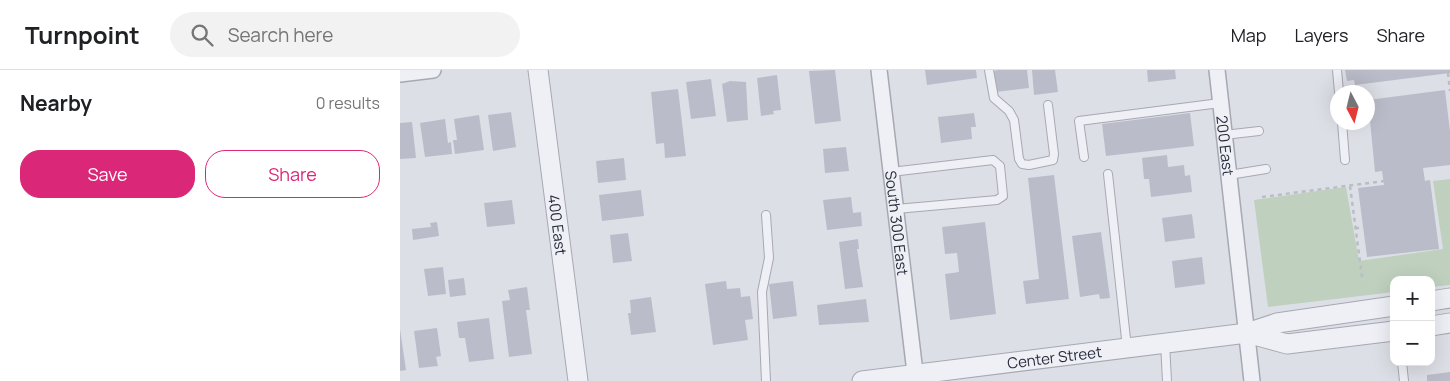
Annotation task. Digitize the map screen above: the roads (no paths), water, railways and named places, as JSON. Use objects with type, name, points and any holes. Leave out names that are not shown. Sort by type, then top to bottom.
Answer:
[{"type":"street","points":[[400,74],[433,70]]},
{"type":"street","name":"400 East","points":[[538,70],[578,381]]},
{"type":"street","name":"South 300 East","points":[[879,70],[915,378]]},
{"type":"street","name":"200 East","points":[[1217,70],[1252,381]]},
{"type":"street","points":[[1435,300],[1450,298]]},
{"type":"street","name":"Center Street","points":[[862,381],[915,378],[1247,333],[1277,323],[1390,307]]},
{"type":"street","points":[[1435,325],[1450,323]]},
{"type":"street","name":"Center Street","points":[[1247,333],[1287,344],[1390,331]]},
{"type":"lane","points":[[988,70],[994,98],[1009,111],[1014,120],[1019,159],[1022,164],[1029,165],[1052,160],[1054,154],[1048,105]]},
{"type":"lane","points":[[1337,70],[1338,85]]},
{"type":"lane","points":[[1084,157],[1079,121],[1220,103]]},
{"type":"lane","points":[[1343,130],[1345,160]]},
{"type":"lane","points":[[1224,135],[1259,131]]},
{"type":"lane","points":[[891,172],[994,160],[1000,166],[1003,196],[997,200],[896,210]]},
{"type":"lane","points":[[1229,175],[1266,169]]},
{"type":"lane","points":[[1108,174],[1127,348]]},
{"type":"lane","points":[[766,215],[768,258],[762,292],[766,381]]},
{"type":"lane","points":[[1165,344],[1167,381]]},
{"type":"lane","points":[[1402,366],[1404,381]]}]
